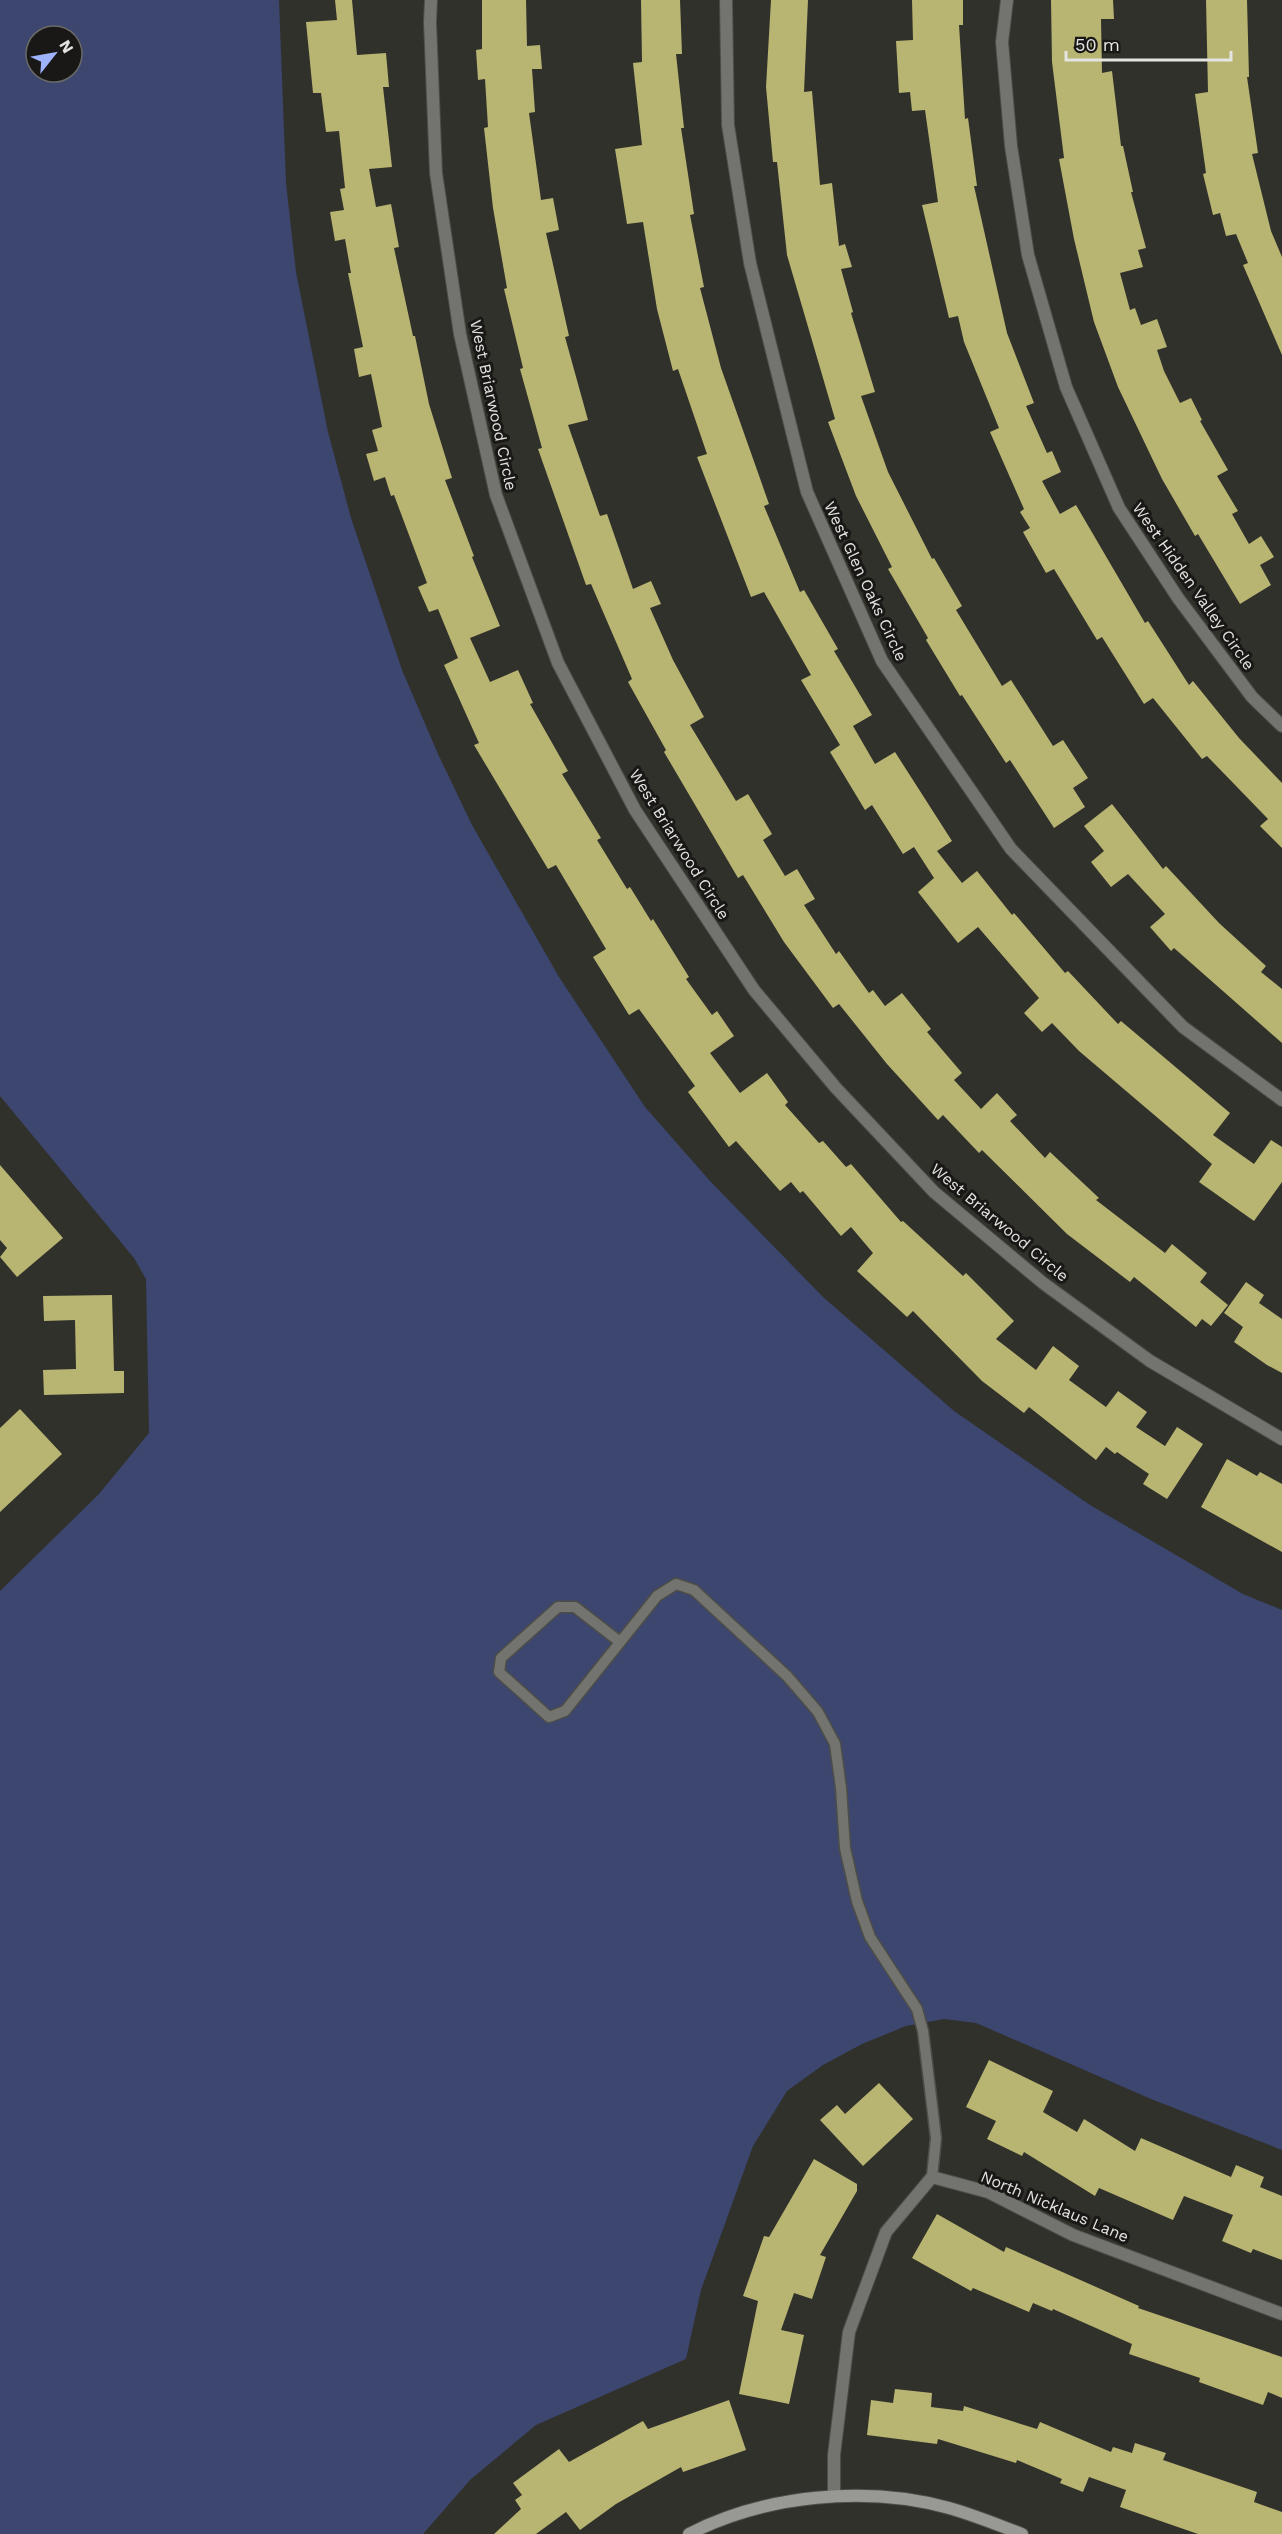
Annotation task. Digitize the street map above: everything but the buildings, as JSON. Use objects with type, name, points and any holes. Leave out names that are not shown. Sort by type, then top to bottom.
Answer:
[{"type":"street","name":"West Briarwood Circle","points":[[431,0],[436,173],[460,334],[496,495],[558,663],[635,810],[754,990],[836,1088],[934,1192],[1043,1283],[1150,1361],[1282,1439]]},
{"type":"street","name":"West Glen Oaks Circle","points":[[726,0],[728,125],[750,263],[807,492],[882,661],[1011,849],[1183,1027],[1282,1100]]},
{"type":"street","name":"West Hidden Valley Circle","points":[[1007,0],[1002,42],[1013,157],[1028,255],[1066,387],[1119,508],[1178,598],[1252,697],[1282,726]]},
{"type":"street","name":"North Nicklaus Lane","points":[[932,2177],[988,2192],[1073,2235],[1282,2314]]},
{"type":"street","points":[[834,2496],[834,2455],[849,2332],[886,2232],[932,2177]]},
{"type":"street","points":[[689,2534],[735,2515],[802,2499],[834,2496],[902,2499],[947,2507],[1023,2534]]},
{"type":"lane","points":[[620,1642],[575,1607],[558,1607],[501,1658],[499,1672],[549,1717],[565,1711],[657,1596],[676,1584],[694,1590],[787,1676],[818,1712],[835,1744],[845,1848],[857,1901],[870,1937],[917,2009],[923,2031],[936,2138],[932,2177]]},
{"type":"shaded area","points":[[0,0],[279,0],[286,183],[296,272],[328,432],[351,518],[402,670],[438,754],[472,825],[559,977],[645,1107],[710,1181],[823,1297],[954,1411],[1090,1505],[1243,1594],[1282,1610],[1282,2150],[1151,2099],[976,2023],[944,2019],[906,2026],[862,2044],[823,2065],[787,2091],[753,2146],[701,2290],[686,2359],[536,2425],[470,2480],[423,2534],[0,2534],[0,1591],[99,1494],[149,1433],[146,1279],[134,1258],[0,1096]]}]
